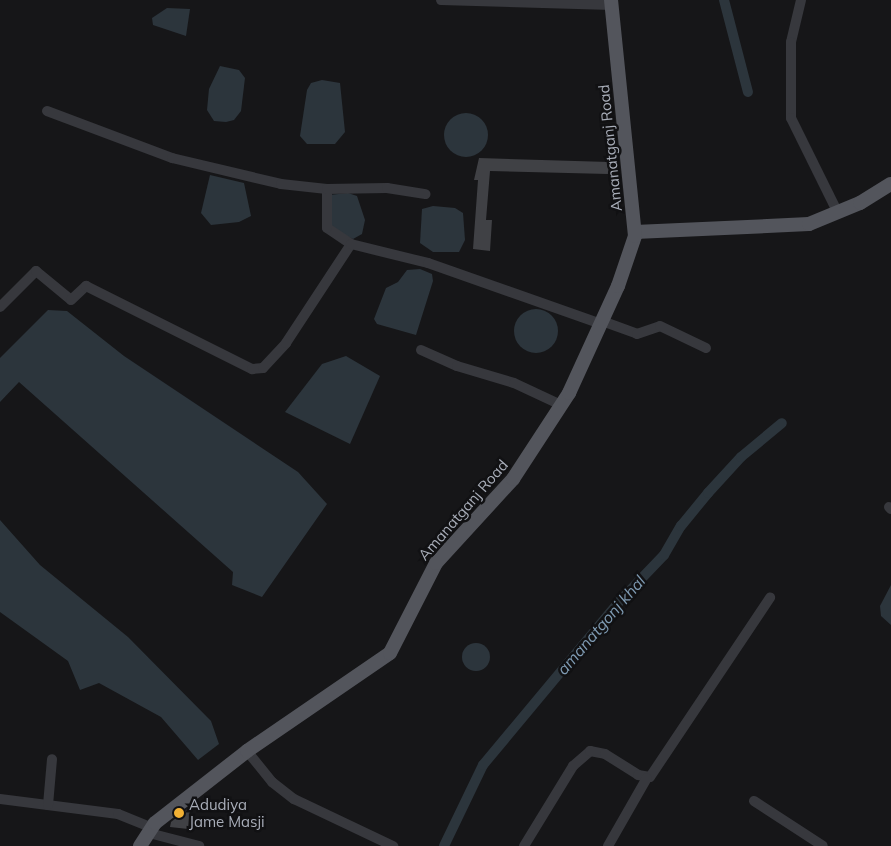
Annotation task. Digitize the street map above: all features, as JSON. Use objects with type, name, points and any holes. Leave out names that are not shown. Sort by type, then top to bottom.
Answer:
[{"type":"main road","name":"Amanatganj Road","points":[[140,846],[150,830],[247,751],[390,653],[436,562],[513,479],[561,405],[602,322],[636,232],[611,2]]},
{"type":"main road","points":[[636,232],[809,224],[838,213],[891,184]]},
{"type":"street","points":[[441,0],[611,2]]},
{"type":"street","points":[[800,0],[791,42],[791,118],[838,213]]},
{"type":"street","points":[[47,111],[172,158],[281,184],[327,189],[387,188],[426,194]]},
{"type":"street","points":[[327,189],[324,214],[327,228],[351,244],[428,263],[636,334],[660,326],[706,348]]},
{"type":"street","points":[[0,307],[36,271],[71,300],[86,286],[252,369],[262,368],[286,342],[351,244]]},
{"type":"street","points":[[422,350],[457,366],[514,383],[561,405]]},
{"type":"street","points":[[608,846],[647,778],[661,764],[770,598]]},
{"type":"street","points":[[247,751],[272,782],[294,799],[393,846]]},
{"type":"street","points":[[524,846],[573,766],[590,751],[605,754],[647,778]]},
{"type":"street","points":[[48,805],[52,759]]},
{"type":"street","points":[[0,799],[118,814],[150,830],[200,846]]},
{"type":"street","points":[[754,801],[823,846]]},
{"type":"shaded area","points":[[167,8],[190,9],[186,36],[153,25],[152,18]]},
{"type":"shaded area","points":[[220,66],[239,70],[245,78],[241,111],[234,120],[226,122],[214,121],[207,110],[209,89]]},
{"type":"shaded area","points":[[322,80],[340,83],[345,132],[335,144],[307,144],[300,136],[307,90],[311,83]]},
{"type":"shaded area","points":[[470,113],[482,119],[487,126],[487,144],[482,151],[475,156],[462,157],[454,154],[447,147],[444,131],[447,123],[454,116]]},
{"type":"shaded area","points":[[210,175],[244,183],[251,216],[239,222],[211,225],[201,213]]},
{"type":"shaded area","points":[[348,193],[357,196],[365,220],[362,234],[353,239],[331,229],[329,195]]},
{"type":"shaded area","points":[[433,206],[455,208],[463,213],[465,240],[459,252],[433,252],[420,243],[422,209]]},
{"type":"shaded area","points":[[420,269],[432,274],[433,281],[416,335],[377,324],[374,319],[386,288],[398,282],[407,270]]},
{"type":"shaded area","points":[[536,309],[548,313],[554,319],[558,331],[554,343],[548,349],[536,353],[524,349],[518,343],[514,331],[518,319],[524,313]]},
{"type":"shaded area","points":[[48,310],[67,311],[124,356],[298,472],[327,504],[262,597],[232,585],[233,572],[19,382],[0,402],[0,358]]},
{"type":"shaded area","points":[[346,356],[380,376],[350,444],[285,412],[322,364]]},
{"type":"shaded area","points":[[0,520],[40,565],[128,637],[211,721],[219,744],[198,760],[161,717],[99,683],[80,690],[68,661],[0,612]]},
{"type":"shaded area","points":[[891,585],[891,625],[881,616],[880,606]]},
{"type":"shaded area","points":[[476,643],[486,647],[490,657],[486,667],[476,671],[466,667],[462,657],[466,647]]},
{"type":"building","points":[[479,158],[609,162],[608,174],[490,171],[486,220],[492,220],[490,251],[473,249],[478,180],[474,180]]},
{"type":"building","points":[[190,807],[188,829],[170,827],[171,822]]},
{"type":"waterway","points":[[724,0],[748,92]]},
{"type":"waterway","name":"amanatgonj khal","points":[[444,846],[483,765],[619,602],[664,555],[681,526],[708,493],[741,457],[782,423]]},
{"type":"place","name":"Adudiya Jame Masji","points":[[179,813]]}]
